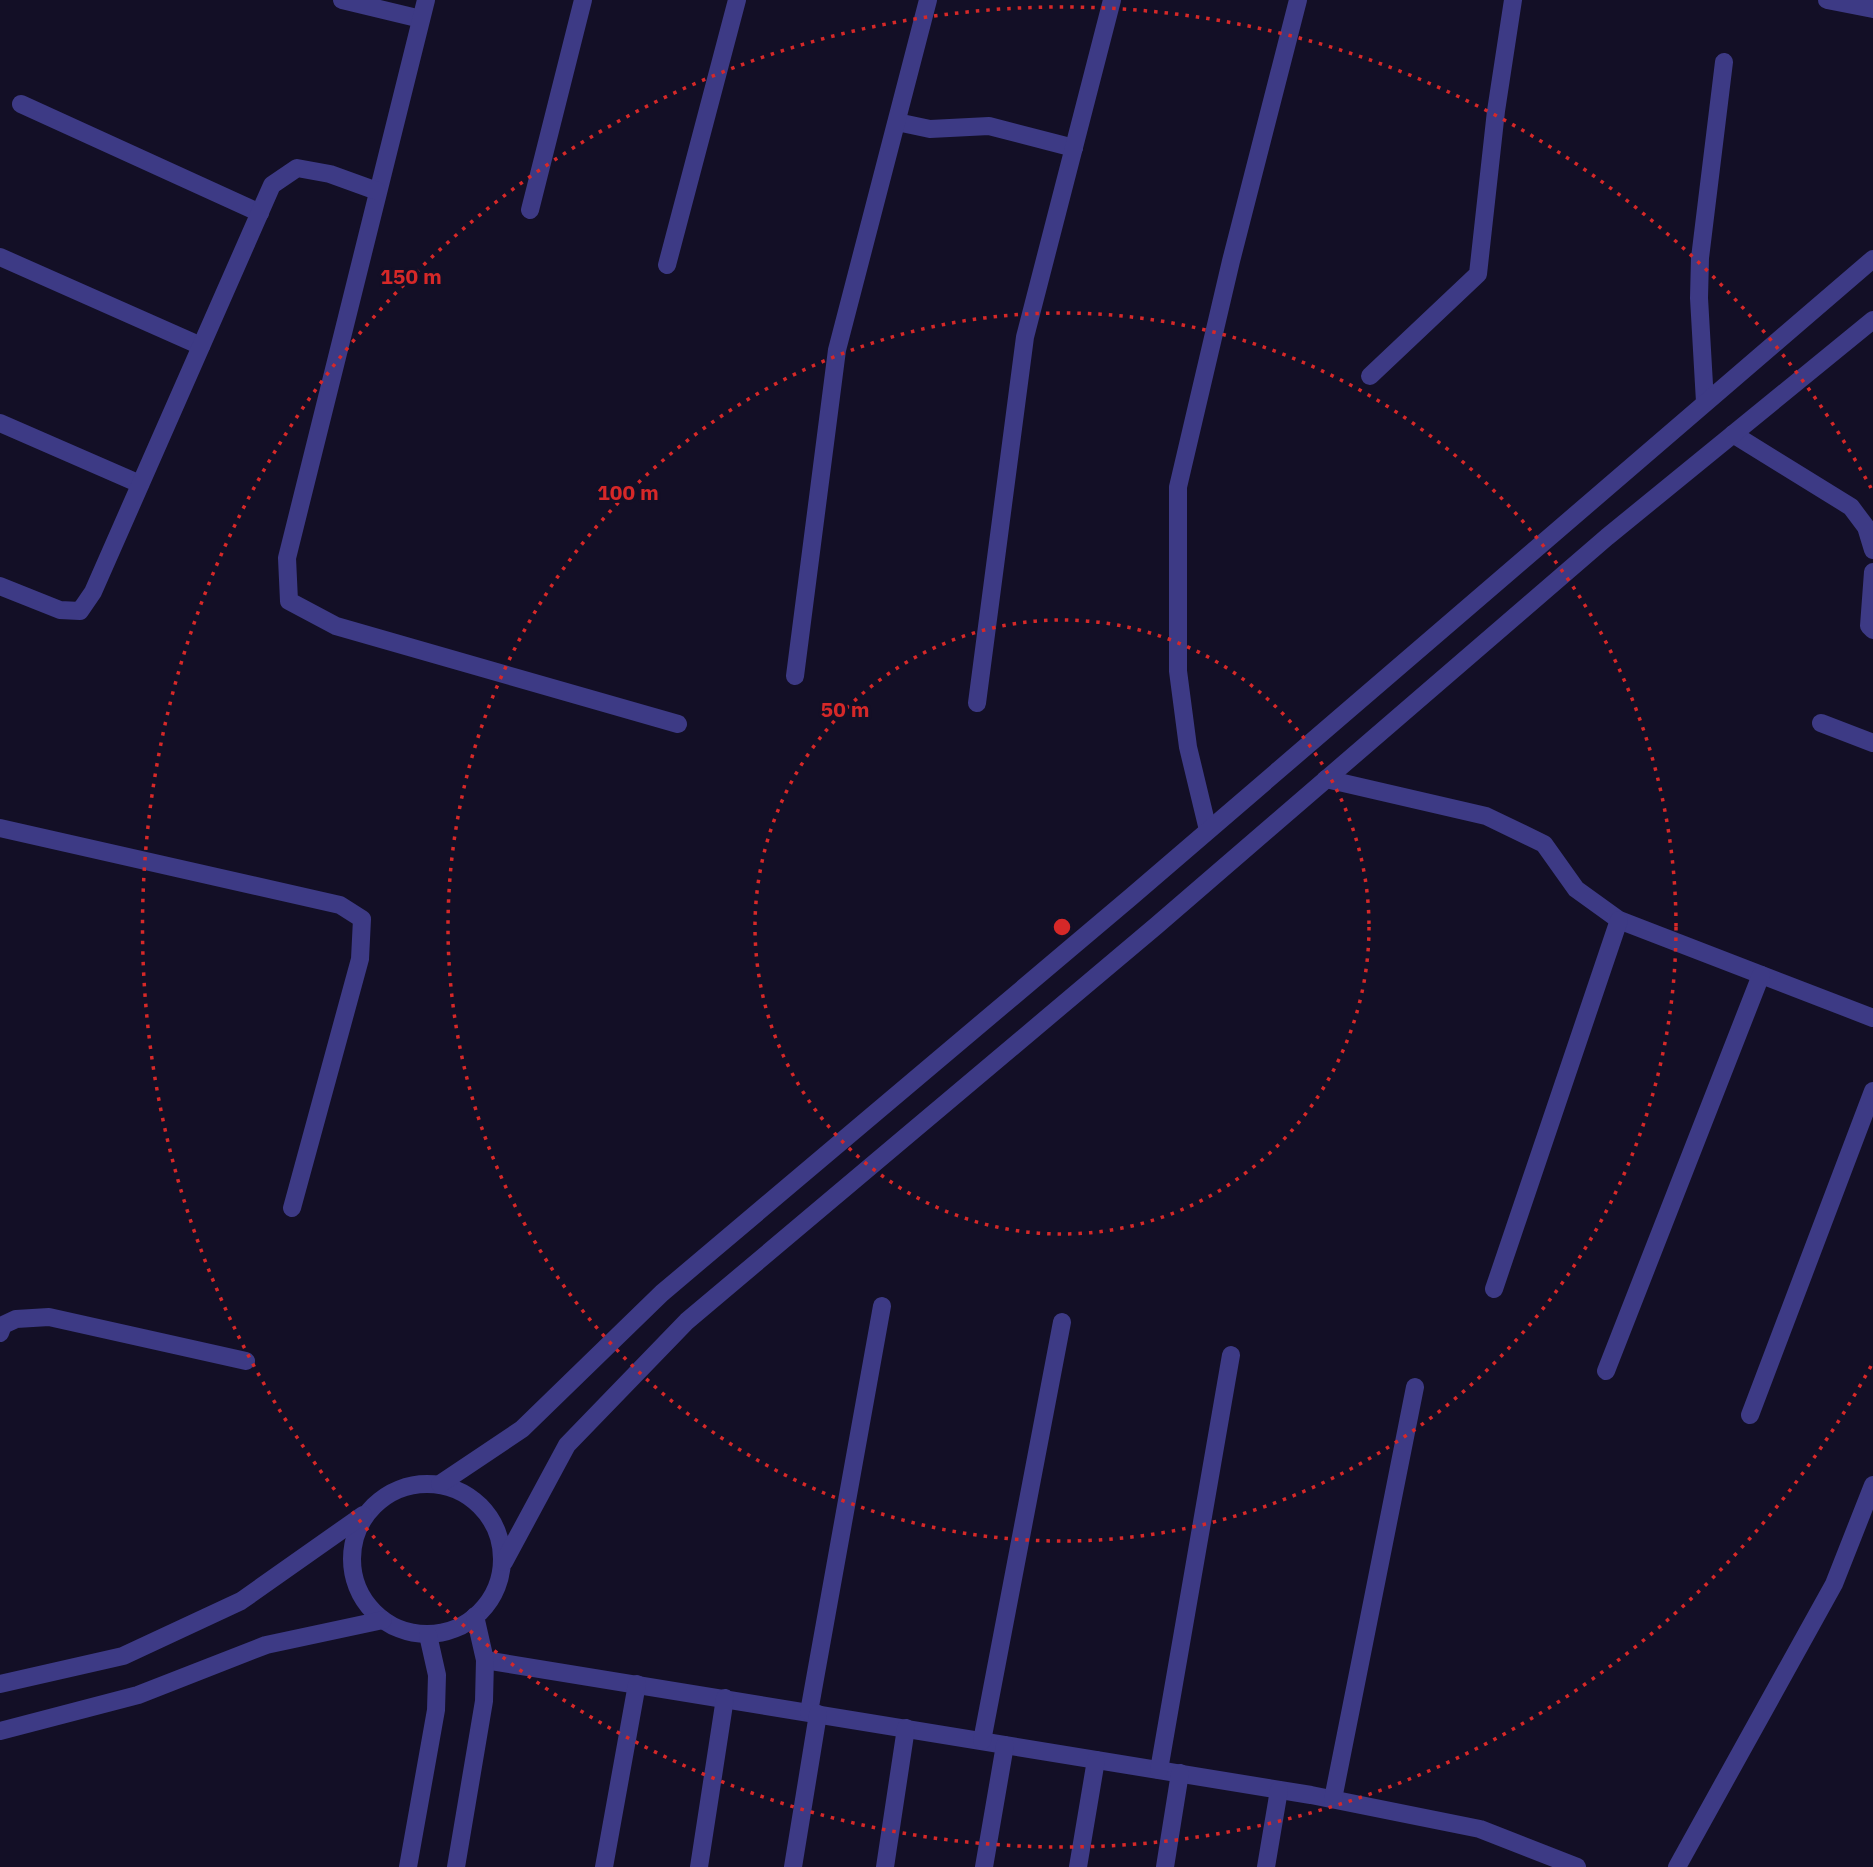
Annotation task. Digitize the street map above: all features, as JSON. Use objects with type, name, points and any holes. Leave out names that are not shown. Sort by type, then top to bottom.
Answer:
[{"type":"street","points":[[342,0],[421,19]]},
{"type":"street","points":[[426,0],[287,558],[289,601],[336,626],[678,724]]},
{"type":"street","points":[[530,210],[583,0]]},
{"type":"street","points":[[667,265],[737,0]]},
{"type":"street","points":[[795,676],[837,350],[928,0]]},
{"type":"street","points":[[977,703],[1025,337],[1112,0]]},
{"type":"street","points":[[1208,830],[1188,747],[1178,671],[1178,487],[1231,261],[1298,0]]},
{"type":"street","points":[[1370,376],[1478,274],[1496,111],[1513,0]]},
{"type":"street","points":[[1827,0],[1873,9]]},
{"type":"street","points":[[1705,402],[1699,298],[1700,258],[1724,62]]},
{"type":"street","points":[[21,104],[260,213]]},
{"type":"street","points":[[897,122],[930,129],[989,126],[1074,148]]},
{"type":"street","points":[[0,586],[60,610],[80,611],[93,592],[272,185],[297,168],[330,174],[377,191]]},
{"type":"street","points":[[0,257],[201,346]]},
{"type":"street","points":[[440,1484],[522,1429],[662,1293],[1131,897],[1873,259]]},
{"type":"street","points":[[367,1512],[355,1535],[351,1558],[355,1584],[365,1602],[383,1620],[402,1630],[428,1635],[454,1629],[468,1622],[488,1605],[498,1588],[504,1562],[567,1445],[687,1321],[1135,944],[1607,537],[1873,320]]},
{"type":"street","points":[[0,423],[140,484]]},
{"type":"street","points":[[1733,434],[1851,507],[1866,527],[1873,550]]},
{"type":"street","points":[[1873,572],[1869,626],[1873,630]]},
{"type":"street","points":[[1821,723],[1873,743]]},
{"type":"street","points":[[1326,779],[1486,817],[1544,844],[1576,888],[1619,920],[1873,1018]]},
{"type":"street","points":[[0,828],[340,905],[362,919],[360,959],[292,1208]]},
{"type":"street","points":[[1494,1289],[1619,920]]},
{"type":"street","points":[[1606,1371],[1761,975]]},
{"type":"street","points":[[1750,1415],[1873,1091]]},
{"type":"street","points":[[793,1867],[814,1713],[883,1306]]},
{"type":"street","points":[[0,1333],[3,1325],[16,1319],[49,1317],[246,1362]]},
{"type":"street","points":[[982,1741],[1062,1322]]},
{"type":"street","points":[[1159,1770],[1231,1355]]},
{"type":"street","points":[[1333,1799],[1415,1387]]},
{"type":"street","points":[[0,1685],[123,1656],[241,1601],[367,1512],[386,1495],[410,1484],[440,1484],[465,1492],[487,1511],[499,1534],[504,1562]]},
{"type":"street","points":[[1677,1867],[1834,1584],[1873,1485]]},
{"type":"street","points":[[456,1867],[484,1701],[485,1660],[475,1616]]},
{"type":"street","points":[[0,1731],[138,1695],[266,1645],[383,1620]]},
{"type":"street","points":[[408,1867],[436,1710],[437,1675],[428,1635]]},
{"type":"street","points":[[485,1660],[1333,1799],[1480,1829],[1577,1867]]},
{"type":"street","points":[[604,1867],[637,1684]]},
{"type":"street","points":[[699,1867],[725,1698]]},
{"type":"street","points":[[885,1867],[906,1728]]},
{"type":"street","points":[[984,1867],[1005,1745]]},
{"type":"street","points":[[1077,1867],[1096,1760]]},
{"type":"street","points":[[1165,1867],[1180,1773]]},
{"type":"street","points":[[1266,1867],[1279,1790]]}]
